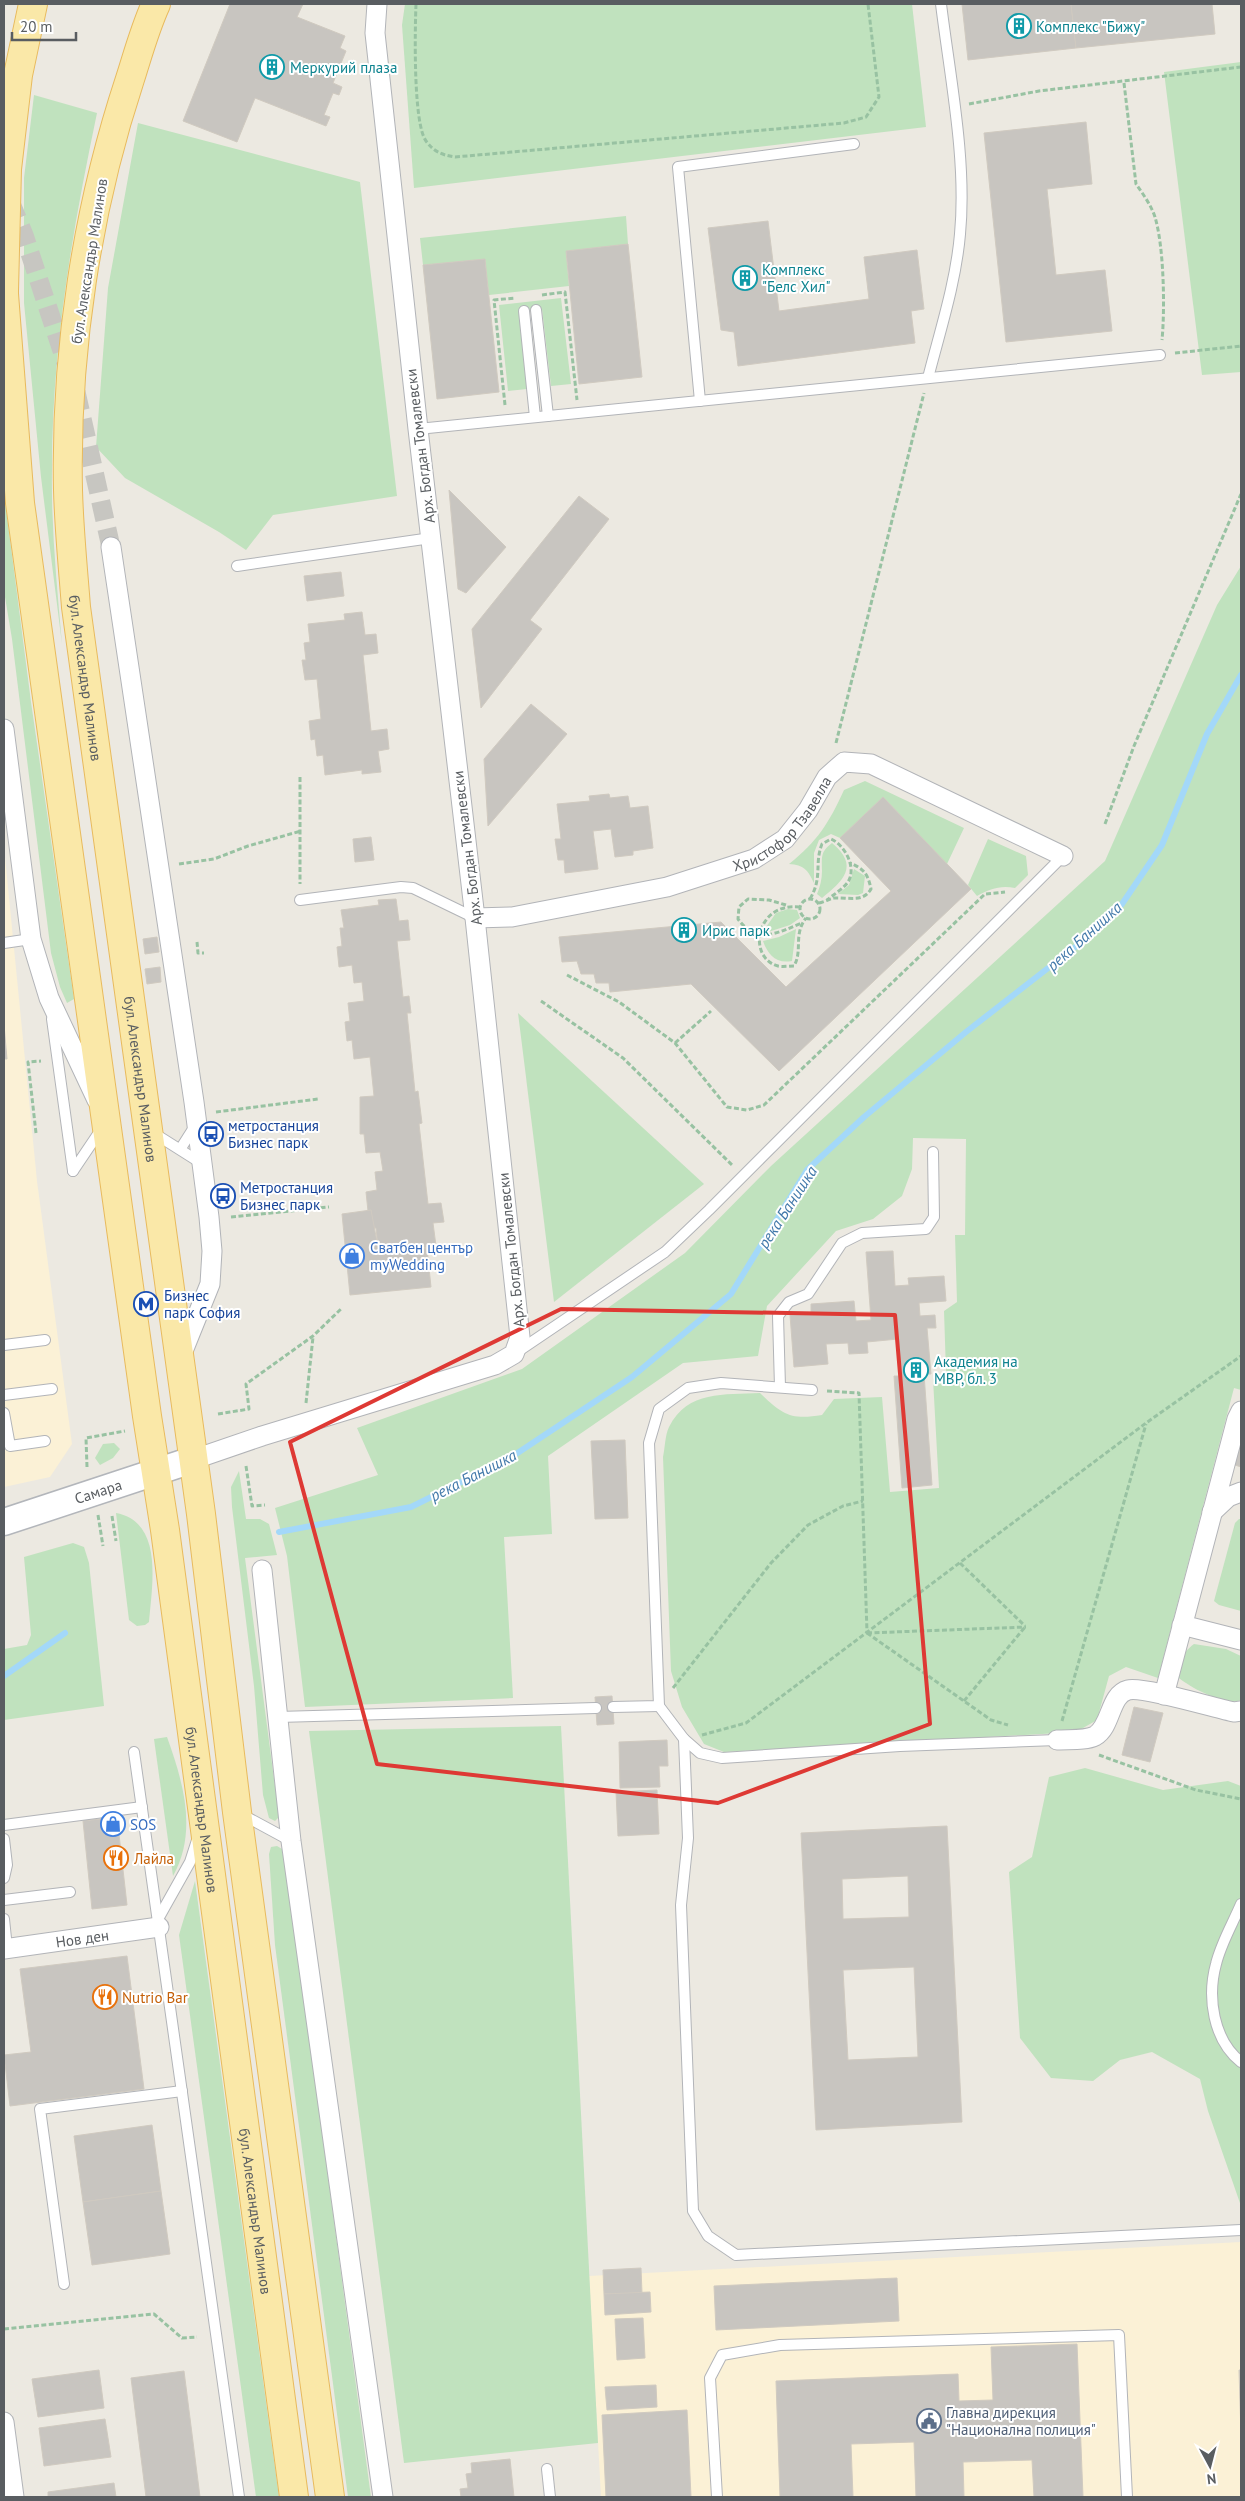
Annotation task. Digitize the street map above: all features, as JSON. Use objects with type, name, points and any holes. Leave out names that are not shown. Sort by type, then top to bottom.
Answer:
[{"type":"main road","name":"бул. Александър Малинов","points":[[33,4],[18,75],[7,169],[4,293],[20,503],[156,1472],[294,2497]]},
{"type":"main road","name":"бул. Александър Малинов","points":[[156,4],[118,117],[96,204],[79,303],[69,416],[68,484],[76,607],[149,1130],[192,1460],[201,1514],[237,1812],[330,2497]]},
{"type":"street","name":"Арх. Богдан Томалевски","points":[[377,4],[375,33],[418,429],[476,918],[520,1318],[520,1337],[514,1354]]},
{"type":"street","name":"бул. Александър Малинов","points":[[111,547],[197,1123],[212,1251],[210,1284],[179,1359]]},
{"type":"street","name":"бул. Александър Малинов","points":[[4,729],[32,939],[49,998],[106,1122]]},
{"type":"street","name":"Христофор Тзавелла","points":[[476,918],[512,917],[667,887],[754,859],[785,839],[808,810],[827,777],[844,762],[871,764],[1064,856]]},
{"type":"street","points":[[192,1460],[262,1436],[495,1365],[514,1354]]},
{"type":"street","points":[[1164,1695],[1237,1419],[1241,1411]]},
{"type":"street","name":"Самара","points":[[4,1522],[192,1460]]},
{"type":"street","points":[[1212,1512],[1228,1497],[1241,1492]]},
{"type":"street","points":[[262,1570],[291,1841],[383,2497]]},
{"type":"street","points":[[1182,1625],[1241,1640]]},
{"type":"street","points":[[1057,1740],[1095,1736],[1104,1727],[1117,1697],[1128,1690],[1144,1690],[1234,1712],[1241,1711]]},
{"type":"street","name":"Нов ден","points":[[6,1948],[158,1923]]},
{"type":"street","points":[[4,2422],[14,2497]]},
{"type":"lane","points":[[928,378],[953,280],[960,234],[961,184],[941,4]]},
{"type":"lane","points":[[700,401],[678,167],[854,144]]},
{"type":"lane","points":[[536,310],[548,416]]},
{"type":"lane","points":[[524,311],[535,417]]},
{"type":"lane","points":[[418,429],[1160,355]]},
{"type":"lane","points":[[237,566],[431,538]]},
{"type":"lane","points":[[514,1354],[665,1252],[744,1176],[1064,856]]},
{"type":"lane","points":[[300,900],[401,887],[413,888],[476,918]]},
{"type":"lane","points":[[4,942],[32,939]]},
{"type":"lane","points":[[49,998],[73,1171],[106,1122]]},
{"type":"lane","points":[[180,1148],[197,1123]]},
{"type":"lane","points":[[149,1130],[180,1148],[202,1164]]},
{"type":"lane","points":[[780,1387],[778,1316],[789,1302],[808,1294],[842,1243],[862,1233],[926,1230],[934,1217],[933,1152]]},
{"type":"lane","points":[[4,1345],[45,1340]]},
{"type":"lane","points":[[812,1390],[721,1383],[688,1388],[659,1409],[649,1443],[659,1706],[684,1738],[700,1753],[722,1758],[900,1746],[1057,1740]]},
{"type":"lane","points":[[4,1395],[52,1389]]},
{"type":"lane","points":[[4,1413],[10,1446],[45,1441]]},
{"type":"lane","points":[[613,1707],[659,1706]]},
{"type":"lane","points":[[278,1717],[596,1708]]},
{"type":"lane","points":[[684,1738],[688,1838],[681,1905],[693,2211],[708,2236],[736,2254],[1241,2230]]},
{"type":"lane","points":[[134,1752],[239,2497]]},
{"type":"lane","points":[[4,1825],[142,1806]]},
{"type":"lane","points":[[237,1812],[291,1841]]},
{"type":"lane","points":[[158,1923],[190,1862],[202,1814]]},
{"type":"lane","points":[[4,1839],[7,1865],[4,1878]]},
{"type":"lane","points":[[4,1900],[70,1892]]},
{"type":"lane","points":[[1241,1904],[1216,1964],[1212,2000],[1218,2030],[1231,2054],[1241,2062]]},
{"type":"lane","points":[[4,1919],[6,1948]]},
{"type":"lane","points":[[64,2284],[40,2109],[182,2091]]},
{"type":"lane","points":[[717,2497],[710,2378],[722,2355],[780,2345],[1119,2335],[1127,2497]]},
{"type":"lane","points":[[547,2469],[550,2497]]},
{"type":"path","points":[[416,4],[419,114],[425,140],[438,154],[455,157],[844,123],[866,117],[879,97],[868,4]]},
{"type":"path","points":[[955,119],[968,104],[1039,91],[1124,83],[1241,67]]},
{"type":"path","points":[[1124,83],[1136,184],[1155,217],[1159,245],[1165,316],[1160,355],[1241,346]]},
{"type":"path","points":[[540,295],[565,292],[578,413]]},
{"type":"path","points":[[507,420],[494,300],[518,298]]},
{"type":"path","points":[[827,777],[928,378]]},
{"type":"path","points":[[1104,824],[1134,746],[1241,494]]},
{"type":"path","points":[[300,776],[300,900]]},
{"type":"path","points":[[179,864],[214,859],[248,846],[301,831]]},
{"type":"path","points":[[810,899],[816,888],[819,872],[818,854],[822,844],[831,839],[837,842],[850,862],[851,869],[848,882],[827,900]]},
{"type":"path","points":[[818,903],[820,910],[818,916],[812,919],[806,918],[801,914],[800,907],[803,901],[810,899],[818,903],[827,900],[861,898],[868,895],[871,889],[868,875],[861,868],[850,862]]},
{"type":"path","points":[[567,975],[619,1002],[675,1043],[728,1107],[747,1110],[764,1105],[985,894],[1010,891],[1021,898]]},
{"type":"path","points":[[800,907],[787,906],[769,900],[748,899],[739,907],[738,919],[745,929],[759,935],[774,935],[802,923]]},
{"type":"path","points":[[787,906],[773,911],[765,920],[759,935],[761,949],[766,960],[778,966],[794,966],[798,959],[799,927],[806,918]]},
{"type":"path","points":[[197,942],[198,953],[204,953]]},
{"type":"path","points":[[541,1000],[623,1058],[744,1176]]},
{"type":"path","points":[[675,1043],[712,1011]]},
{"type":"path","points":[[36,1133],[28,1062],[41,1060]]},
{"type":"path","points":[[216,1112],[318,1100]]},
{"type":"path","points":[[231,1217],[330,1207]]},
{"type":"path","points":[[218,1414],[249,1409],[246,1384],[313,1336],[341,1309]]},
{"type":"path","points":[[310,1422],[306,1399],[313,1336]]},
{"type":"path","points":[[684,1738],[714,1733],[746,1723],[1146,1423],[1241,1356]]},
{"type":"path","points":[[812,1390],[859,1393],[867,1633]]},
{"type":"path","points":[[1057,1740],[1146,1423]]},
{"type":"path","points":[[87,1467],[86,1438],[125,1431]]},
{"type":"path","points":[[246,1466],[252,1506],[265,1505]]},
{"type":"path","points":[[659,1706],[777,1556],[808,1525],[842,1506],[863,1501]]},
{"type":"path","points":[[98,1515],[103,1546]]},
{"type":"path","points":[[112,1516],[116,1541]]},
{"type":"path","points":[[960,1563],[1026,1627]]},
{"type":"path","points":[[867,1633],[1026,1627]]},
{"type":"path","points":[[964,1701],[1026,1627]]},
{"type":"path","points":[[867,1633],[991,1720],[1010,1726]]},
{"type":"path","points":[[1094,1753],[1196,1790],[1241,1799]]},
{"type":"path","points":[[4,2329],[154,2314],[182,2338],[197,2337]]},
{"type":"highlighted area","points":[[561,1309],[895,1315],[930,1724],[718,1803],[377,1764],[290,1442]]},
{"type":"shaded area","points":[[4,847],[37,1181],[72,1444],[50,1477],[4,1487]]},
{"type":"shaded area","points":[[1241,2242],[1241,2497],[601,2497],[589,2276]]},
{"type":"green space","points":[[405,4],[912,4],[926,127],[414,188],[402,25]]},
{"type":"green space","points":[[1241,62],[1241,372],[1202,375],[1164,72]]},
{"type":"green space","points":[[34,95],[97,113],[79,202],[65,290],[56,379],[53,425],[52,514],[62,644],[41,477],[24,303],[24,178]]},
{"type":"green space","points":[[138,123],[360,182],[397,496],[273,515],[246,550],[219,532],[125,478],[96,447],[108,288]]},
{"type":"green space","points":[[626,216],[628,244],[566,251],[569,286],[489,295],[485,259],[423,265],[420,238]]},
{"type":"green space","points":[[561,298],[571,384],[551,386],[542,309],[519,312],[527,389],[508,391],[499,305]]},
{"type":"green space","points":[[4,493],[31,702],[74,999],[67,1003],[60,987],[51,953],[12,639],[4,591]]},
{"type":"green space","points":[[1241,566],[1241,1390],[1234,1388],[1158,1678],[1126,1667],[1109,1676],[1097,1720],[1076,1732],[724,1752],[704,1744],[682,1707],[671,1671],[663,1457],[669,1427],[686,1406],[708,1397],[760,1393],[782,1411],[802,1417],[822,1415],[834,1399],[882,1397],[890,1492],[939,1488],[933,1379],[946,1372],[944,1311],[957,1302],[955,1235],[965,1235],[966,1139],[913,1138],[912,1169],[902,1196],[873,1219],[836,1231],[767,1306],[758,1356],[683,1363],[548,1456],[552,1534],[504,1537],[513,1698],[305,1707],[287,1556],[275,1508],[378,1475],[357,1428],[522,1369],[685,1253],[771,1166],[1105,861],[1217,605]]},
{"type":"green space","points":[[865,781],[964,828],[947,864],[883,797],[840,838],[831,834],[819,840],[814,853],[814,883],[805,869],[789,864],[815,840],[833,812],[844,790]]},
{"type":"green space","points":[[988,839],[1026,856],[1028,875],[1015,888],[995,888],[977,896],[968,885]]},
{"type":"green space","points":[[832,843],[840,851],[847,866],[842,879],[822,898],[817,894],[822,877],[822,855],[825,849]]},
{"type":"green space","points":[[854,869],[865,876],[863,893],[858,895],[838,894],[849,885]]},
{"type":"green space","points":[[788,909],[797,910],[800,918],[790,925],[768,932],[764,930],[776,913]]},
{"type":"green space","points":[[796,929],[792,961],[777,960],[767,950],[763,941],[779,937]]},
{"type":"green space","points":[[518,1013],[704,1184],[554,1302]]},
{"type":"green space","points":[[114,1443],[120,1449],[113,1458],[100,1465],[95,1458],[103,1444]]},
{"type":"green space","points":[[239,1471],[246,1519],[260,1519],[269,1524],[277,1555],[245,1558],[279,1817],[275,1821],[269,1818],[263,1795],[254,1686],[232,1507],[231,1487]]},
{"type":"green space","points":[[116,1513],[131,1519],[142,1529],[152,1557],[153,1574],[149,1622],[145,1625],[137,1626],[129,1620]]},
{"type":"green space","points":[[1241,1519],[1241,1611],[1219,1605],[1214,1601],[1235,1523]]},
{"type":"green space","points":[[73,1543],[84,1547],[89,1563],[104,1706],[4,1720],[4,1649],[27,1645],[31,1635],[24,1557]]},
{"type":"green space","points":[[1194,1644],[1226,1649],[1241,1656],[1241,1700],[1226,1700],[1208,1695],[1179,1678],[1181,1658]]},
{"type":"green space","points":[[561,1726],[598,2443],[404,2463],[309,1731]]},
{"type":"green space","points":[[167,1737],[183,1789],[186,1824],[185,1842],[181,1859],[173,1876],[154,1739]]},
{"type":"green space","points":[[1085,1768],[1163,1790],[1228,1781],[1241,1786],[1241,2206],[1208,2111],[1200,2079],[1152,2052],[1120,2060],[1093,2081],[1051,2078],[1020,2038],[1009,1872],[1032,1857],[1049,1777]]},
{"type":"green space","points":[[277,1846],[282,1849],[294,1923],[371,2497],[348,2497],[275,1945],[269,1854],[271,1847]]},
{"type":"green space","points":[[195,1881],[279,2497],[256,2497],[179,1935]]},
{"type":"building","name":"Меркурий плаза","points":[[230,4],[303,4],[297,17],[345,36],[340,48],[346,51],[333,83],[342,87],[339,95],[333,93],[324,115],[330,117],[326,126],[255,98],[237,142],[183,121]]},
{"type":"building","name":"Комплекс \"Бижу\"","points":[[962,4],[1071,4],[1076,48],[968,60]]},
{"type":"building","points":[[1071,4],[1212,4],[1215,34],[1076,48]]},
{"type":"building","points":[[1086,122],[1092,184],[1047,189],[1056,275],[1105,270],[1112,331],[1006,342],[984,133]]},
{"type":"building","name":"Комплекс \"Белс Хил\"","points":[[768,221],[779,311],[869,299],[864,257],[917,250],[924,309],[911,311],[915,343],[738,366],[734,332],[721,330],[708,228]]},
{"type":"building","points":[[628,244],[642,377],[579,384],[566,251]]},
{"type":"building","points":[[485,259],[499,392],[437,399],[423,265]]},
{"type":"building","points":[[449,490],[506,547],[466,593],[458,589]]},
{"type":"building","points":[[579,496],[609,519],[530,620],[542,629],[481,708],[472,629]]},
{"type":"building","points":[[341,572],[344,596],[307,601],[304,576]]},
{"type":"building","points":[[362,612],[365,635],[376,634],[378,653],[363,655],[371,731],[387,729],[389,749],[378,751],[381,772],[362,774],[362,770],[325,775],[323,755],[317,756],[315,739],[311,740],[309,721],[321,719],[317,679],[305,680],[302,660],[306,660],[304,643],[310,642],[308,624],[345,620],[344,614]]},
{"type":"building","points":[[531,704],[567,734],[488,826],[484,759]]},
{"type":"building","points":[[609,794],[610,798],[628,796],[630,808],[648,806],[653,848],[633,851],[633,855],[615,857],[611,829],[593,831],[598,869],[565,873],[564,860],[558,860],[555,839],[561,839],[557,804],[590,801],[589,796]]},
{"type":"building","name":"Ирис парк","points":[[883,797],[971,889],[779,1071],[691,984],[610,992],[609,983],[596,983],[594,974],[581,974],[577,961],[562,962],[559,937],[721,922],[786,987],[891,891],[840,838]]},
{"type":"building","points":[[371,837],[374,860],[355,862],[353,839]]},
{"type":"building","points":[[396,899],[399,921],[408,920],[410,940],[397,941],[403,997],[409,996],[411,1013],[407,1013],[415,1092],[418,1091],[422,1123],[419,1124],[428,1204],[441,1203],[444,1222],[433,1223],[436,1246],[416,1249],[416,1243],[378,1247],[376,1228],[373,1228],[371,1210],[368,1211],[366,1192],[377,1190],[375,1172],[383,1171],[380,1152],[366,1153],[364,1134],[360,1134],[360,1097],[374,1096],[370,1057],[354,1059],[352,1040],[347,1041],[345,1022],[350,1021],[348,1003],[364,1001],[362,982],[354,983],[352,965],[339,967],[337,947],[342,946],[340,928],[344,928],[341,910],[379,905],[378,900]]},
{"type":"building","points":[[157,937],[159,952],[145,954],[143,939]]},
{"type":"building","points":[[160,967],[161,982],[147,984],[145,969]]},
{"type":"building","points":[[4,1025],[7,1059],[4,1059]]},
{"type":"building","points":[[371,1210],[378,1247],[416,1243],[416,1249],[427,1248],[431,1287],[350,1295],[342,1214]]},
{"type":"building","name":"Академия на МВР, бл. 3","points":[[893,1251],[895,1286],[909,1285],[908,1278],[944,1276],[946,1301],[919,1303],[920,1316],[935,1315],[936,1328],[927,1328],[931,1374],[924,1374],[932,1485],[902,1488],[894,1376],[901,1376],[898,1339],[867,1342],[868,1353],[849,1354],[848,1343],[826,1344],[828,1364],[794,1367],[790,1315],[811,1314],[811,1304],[854,1301],[856,1321],[871,1320],[866,1252]]},
{"type":"building","points":[[1241,1431],[1241,1467],[1232,1464]]},
{"type":"building","points":[[625,1440],[628,1518],[595,1519],[591,1441]]},
{"type":"building","points":[[612,1696],[614,1724],[597,1725],[595,1697]]},
{"type":"building","points":[[1134,1707],[1163,1713],[1150,1762],[1122,1755]]},
{"type":"building","points":[[667,1740],[668,1766],[659,1766],[660,1787],[620,1788],[619,1742]]},
{"type":"building","points":[[657,1790],[659,1834],[618,1836],[616,1792]]},
{"type":"building","points":[[117,1817],[127,1905],[92,1909],[83,1821]]},
{"type":"building","points":[[947,1826],[962,2122],[816,2130],[801,1833]],"holes":[[[908,1876],[909,1917],[843,1919],[842,1879]],[[914,1967],[918,2057],[848,2060],[843,1970]]]},
{"type":"building","points":[[127,1956],[144,2089],[10,2106],[4,2055],[31,2052],[20,1969]]},
{"type":"building","points":[[152,2125],[161,2191],[83,2202],[74,2136]]},
{"type":"building","points":[[161,2191],[170,2254],[92,2265],[83,2202]]},
{"type":"building","points":[[641,2268],[642,2293],[604,2294],[603,2270]]},
{"type":"building","points":[[897,2278],[899,2321],[716,2330],[714,2286]]},
{"type":"building","points":[[650,2292],[651,2312],[605,2315],[604,2294]]},
{"type":"building","points":[[643,2318],[645,2358],[617,2360],[615,2319]]},
{"type":"building","name":"Главна дирекция \"Национална полиция\"","points":[[1077,2344],[1083,2497],[1034,2497],[1032,2460],[963,2462],[964,2497],[916,2497],[914,2442],[851,2444],[853,2497],[780,2497],[776,2381],[958,2374],[959,2401],[993,2400],[991,2347]]},
{"type":"building","points":[[99,2370],[104,2408],[38,2417],[32,2379]]},
{"type":"building","points":[[1239,2370],[1241,2370],[1241,2434]]},
{"type":"building","points":[[184,2371],[200,2497],[146,2497],[131,2378]]},
{"type":"building","points":[[656,2385],[657,2407],[607,2410],[605,2387]]},
{"type":"building","points":[[687,2410],[691,2497],[606,2497],[602,2415]]},
{"type":"building","points":[[105,2419],[111,2457],[44,2466],[39,2428]]},
{"type":"building","points":[[510,2459],[514,2497],[461,2497],[460,2489],[468,2488],[466,2474],[472,2473],[471,2463]]},
{"type":"building","points":[[114,2483],[116,2497],[48,2497],[48,2492]]},
{"type":"waterway","name":"река Банишка","points":[[279,1532],[411,1507],[510,1458],[632,1377],[731,1294],[807,1170],[864,1117],[966,1032],[1079,944],[1122,904],[1162,845],[1207,734],[1241,675]]},
{"type":"waterway","name":"река Банишка","points":[[4,1676],[65,1633]]},
{"type":"tunnel","points":[[10,201],[24,235],[67,366]]},
{"type":"tunnel","points":[[76,392],[111,547]]},
{"type":"place","name":"Комплекс \"Бижу\"","points":[[1019,26]]},
{"type":"place","name":"Меркурий плаза","points":[[272,67]]},
{"type":"place","name":"Комплекс \"Белс Хил\"","points":[[745,278]]},
{"type":"place","name":"Ирис парк","points":[[684,930]]},
{"type":"place","name":"метростанция Бизнес парк","points":[[211,1134]]},
{"type":"place","name":"Метростанция Бизнес парк","points":[[223,1196]]},
{"type":"place","name":"Сватбен център myWedding","points":[[352,1256]]},
{"type":"place","name":"Бизнес парк София","points":[[146,1304]]},
{"type":"place","name":"Академия на МВР, бл. 3","points":[[916,1370]]},
{"type":"place","name":"SOS","points":[[113,1824]]},
{"type":"place","name":"Лайла","points":[[116,1858]]},
{"type":"place","name":"Nutrio Bar","points":[[105,1997]]},
{"type":"place","name":"Главна дирекция \"Национална полиция\"","points":[[929,2421]]}]
